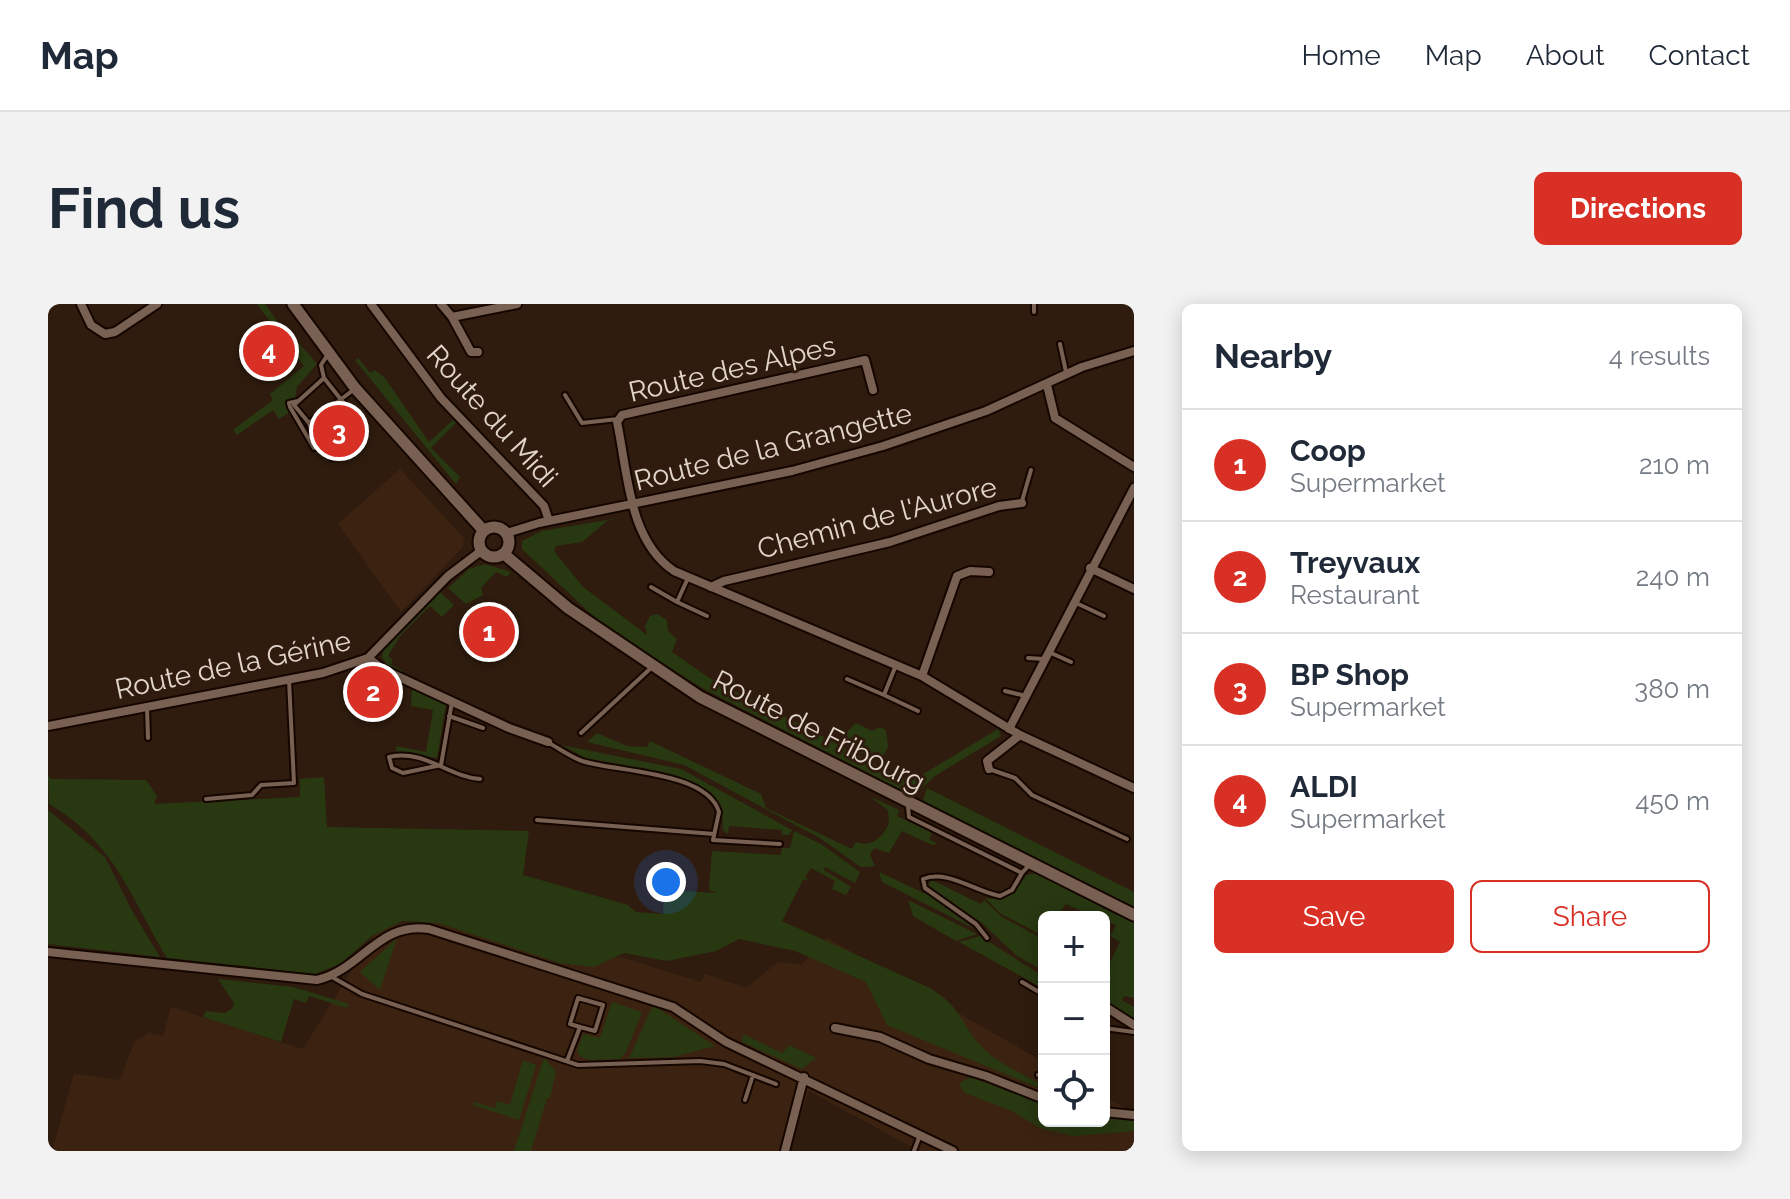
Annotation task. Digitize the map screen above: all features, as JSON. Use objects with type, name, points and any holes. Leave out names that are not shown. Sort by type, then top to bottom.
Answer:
[{"type":"main road","points":[[293,304],[355,388],[484,531]]},
{"type":"main road","points":[[496,527],[507,533],[509,546],[504,554],[490,557],[481,551],[479,540],[484,531],[496,527]]},
{"type":"main road","name":"Route de Fribourg","points":[[504,554],[568,608],[700,697],[907,803],[1026,869],[1134,915]]},
{"type":"street","points":[[81,304],[91,325],[105,334],[157,304]]},
{"type":"street","name":"Route du Midi","points":[[371,304],[441,398],[544,506],[549,521]]},
{"type":"street","points":[[441,304],[452,317],[471,352],[478,352]]},
{"type":"street","points":[[452,317],[517,304]]},
{"type":"street","name":"Route de la Grangette","points":[[507,533],[549,521],[792,471],[883,446],[986,411],[1067,375],[1134,351]]},
{"type":"street","name":"Route des Alpes","points":[[873,390],[865,360],[629,412],[619,419],[639,528],[647,546],[660,562],[688,578],[922,676],[1020,735],[1134,788]]},
{"type":"street","points":[[1047,385],[1055,418],[1134,467]]},
{"type":"street","points":[[1009,729],[1090,568],[1133,493]]},
{"type":"street","name":"Chemin de l'Aurore","points":[[711,587],[724,581],[890,542],[999,506],[1022,503]]},
{"type":"street","name":"Route de la Gérine","points":[[48,726],[289,680],[368,658],[448,576],[481,551]]},
{"type":"street","points":[[1090,568],[1134,589]]},
{"type":"street","points":[[922,676],[957,576],[970,571],[989,572]]},
{"type":"street","points":[[368,658],[384,670],[509,728],[548,742]]},
{"type":"street","points":[[989,769],[987,761],[991,755],[1020,735]]},
{"type":"street","points":[[48,952],[295,979],[332,977],[388,933],[422,927],[673,1007],[726,1042],[953,1151]]},
{"type":"street","points":[[1110,1010],[1134,1025]]},
{"type":"street","points":[[835,1028],[880,1037],[929,1059],[986,1076],[1038,1097]]},
{"type":"street","points":[[785,1151],[798,1112],[804,1077]]},
{"type":"street","points":[[1110,1113],[1134,1115]]},
{"type":"lane","points":[[1034,304],[1034,312]]},
{"type":"lane","points":[[1060,344],[1067,375]]},
{"type":"lane","points":[[324,378],[294,405],[309,423],[319,447],[332,458],[363,433],[361,425],[324,378],[321,365],[328,354]]},
{"type":"lane","points":[[309,423],[355,388]]},
{"type":"lane","points":[[565,395],[582,423],[619,419]]},
{"type":"lane","points":[[298,401],[289,403],[290,407],[314,448],[319,447]]},
{"type":"lane","name":"Chemin de l'Aurore","points":[[1022,503],[1031,470]]},
{"type":"lane","points":[[677,602],[688,578]]},
{"type":"lane","points":[[651,587],[707,616]]},
{"type":"lane","points":[[1073,602],[1104,616]]},
{"type":"lane","points":[[1028,658],[1046,655],[1071,662]]},
{"type":"lane","points":[[884,695],[896,665]]},
{"type":"lane","points":[[581,733],[652,667]]},
{"type":"lane","points":[[847,679],[918,711]]},
{"type":"lane","points":[[206,799],[252,795],[261,785],[294,783],[289,680]]},
{"type":"lane","points":[[1005,691],[1026,696]]},
{"type":"lane","points":[[441,765],[452,700]]},
{"type":"lane","points":[[147,707],[148,738]]},
{"type":"lane","points":[[449,716],[483,728]]},
{"type":"lane","points":[[548,742],[585,762],[662,776],[712,798],[717,806],[713,840],[780,844]]},
{"type":"lane","points":[[441,765],[403,773],[392,768],[389,757],[429,758],[463,777],[480,779]]},
{"type":"lane","points":[[989,769],[1015,778],[1032,795],[1127,839]]},
{"type":"lane","points":[[537,820],[714,834]]},
{"type":"lane","points":[[987,938],[985,931],[925,888],[923,879],[948,878],[1000,896],[1012,890],[1026,869]]},
{"type":"lane","points":[[332,977],[362,994],[567,1061],[590,1065],[700,1061],[776,1084]]},
{"type":"lane","points":[[1022,982],[1038,991]]},
{"type":"lane","points":[[578,998],[603,1005],[595,1031],[580,1027],[570,1024],[578,998]]},
{"type":"lane","points":[[567,1061],[580,1027]]},
{"type":"lane","points":[[1110,1029],[1134,1032]]},
{"type":"lane","points":[[745,1100],[753,1075]]},
{"type":"lane","points":[[914,1151],[920,1135]]},
{"type":"shaded area","points":[[400,469],[464,538],[463,547],[401,612],[338,524]]},
{"type":"shaded area","points":[[438,921],[571,964],[620,957],[701,982],[705,974],[746,988],[778,962],[801,965],[827,938],[1038,1059],[1038,1127],[1110,1127],[1110,1099],[1134,1113],[1134,1151],[919,1151],[809,1091],[788,1151],[52,1151],[74,1074],[120,1080],[134,1043],[148,1033],[163,1036],[171,1007],[303,1049],[380,925]]},
{"type":"green space","points":[[257,304],[265,304],[294,345],[299,343],[317,364],[297,387],[295,398],[285,400],[290,412],[279,419],[273,410],[237,435],[233,430],[273,400],[270,394],[304,366]]},
{"type":"green space","points":[[358,358],[370,373],[375,370],[385,378],[429,442],[453,420],[456,423],[431,448],[460,477],[456,484],[355,360]]},
{"type":"green space","points":[[619,518],[607,521],[582,542],[556,546],[554,551],[583,587],[647,635],[645,626],[650,616],[657,614],[667,620],[668,631],[677,639],[672,652],[708,677],[910,782],[998,729],[1001,736],[935,776],[913,796],[702,688],[591,614],[522,549],[522,541],[542,531]]},
{"type":"green space","points":[[485,564],[511,572],[507,577],[496,572],[481,588],[483,595],[466,604],[448,588],[469,569]]},
{"type":"green space","points":[[440,592],[454,605],[442,617],[430,606],[401,635],[388,656],[393,660],[391,665],[403,671],[402,674],[387,665],[382,657],[384,648]]},
{"type":"green space","points":[[412,687],[446,704],[437,758],[396,751],[396,746],[426,752],[433,710],[411,706]]},
{"type":"green space","points":[[856,723],[872,731],[880,727],[886,730],[888,747],[883,756],[871,758],[849,747],[846,733]]},
{"type":"green space","points":[[597,733],[627,746],[647,747],[650,741],[761,794],[766,808],[852,849],[856,842],[867,844],[876,840],[889,823],[888,810],[869,796],[899,810],[897,816],[932,833],[929,839],[937,844],[932,845],[902,831],[889,853],[874,848],[870,855],[875,866],[861,867],[818,837],[684,765],[587,742]]},
{"type":"green space","points":[[561,745],[681,769],[792,830],[789,835],[782,835],[782,830],[729,826],[728,834],[723,830],[722,809],[711,792],[666,773],[586,758]]},
{"type":"green space","points":[[48,775],[51,779],[146,780],[157,796],[154,804],[300,797],[300,779],[324,777],[327,827],[529,831],[523,875],[628,905],[636,912],[663,914],[664,890],[717,893],[709,890],[712,851],[781,855],[782,848],[790,848],[794,831],[821,844],[860,872],[855,883],[825,867],[824,870],[851,887],[846,895],[832,889],[835,881],[811,868],[805,877],[809,879],[803,880],[782,921],[932,989],[955,1010],[986,1051],[1038,1083],[1038,1088],[887,1025],[866,982],[795,951],[739,939],[716,951],[667,961],[624,953],[594,967],[560,963],[438,923],[402,921],[372,936],[340,964],[315,974],[167,958],[106,854],[72,819],[49,804]]},
{"type":"green space","points":[[927,788],[1134,892],[1134,907],[923,801]]},
{"type":"green space","points":[[48,810],[105,857],[160,957],[48,944]]},
{"type":"green space","points":[[879,872],[928,895],[975,929],[882,882]]},
{"type":"green space","points":[[1038,873],[1134,921],[1134,998],[1125,996],[1122,1000],[1134,1007],[1134,1020],[1110,1003],[1110,962],[1120,942],[1110,936],[1116,925],[1110,922],[1110,911],[1083,911],[1066,904],[1061,911],[1038,911],[1038,933],[1000,913],[985,898],[1010,895],[1026,875]]},
{"type":"green space","points":[[932,880],[981,904],[984,900],[1002,917],[1038,936],[1038,968],[1017,956],[983,924],[928,885]]},
{"type":"green space","points":[[908,900],[977,934],[956,941],[913,916]]},
{"type":"green space","points":[[980,936],[1038,973],[1038,986],[959,942]]},
{"type":"green space","points":[[397,938],[380,990],[360,972]]},
{"type":"green space","points":[[218,979],[293,987],[349,1004],[347,1008],[309,996],[306,1003],[294,999],[281,1042],[203,1017],[206,1011],[225,1013],[233,1008],[234,1003]]},
{"type":"green space","points":[[612,1002],[642,1012],[626,1052],[620,1059],[589,1060],[580,1056],[577,1051],[583,1034],[600,1038]]},
{"type":"green space","points":[[653,1005],[715,1046],[673,1057],[629,1058]]},
{"type":"green space","points":[[743,1034],[782,1053],[789,1045],[816,1058],[802,1069],[742,1042]]},
{"type":"green space","points":[[544,1058],[556,1071],[550,1098],[547,1098],[531,1151],[514,1151]]},
{"type":"green space","points":[[523,1060],[536,1065],[519,1120],[473,1105],[474,1102],[495,1108],[497,1101],[510,1105]]},
{"type":"green space","points":[[970,1077],[1038,1102],[1038,1127],[1012,1111],[965,1093],[959,1084]]},
{"type":"green space","points":[[1110,1116],[1134,1118],[1134,1131],[1073,1136],[1040,1128],[1110,1127]]},
{"type":"place","name":"ALDI","points":[[269,351]]},
{"type":"place","name":"BP Shop","points":[[339,431]]},
{"type":"place","name":"Coop","points":[[489,632]]},
{"type":"place","name":"Treyvaux","points":[[373,692]]}]
